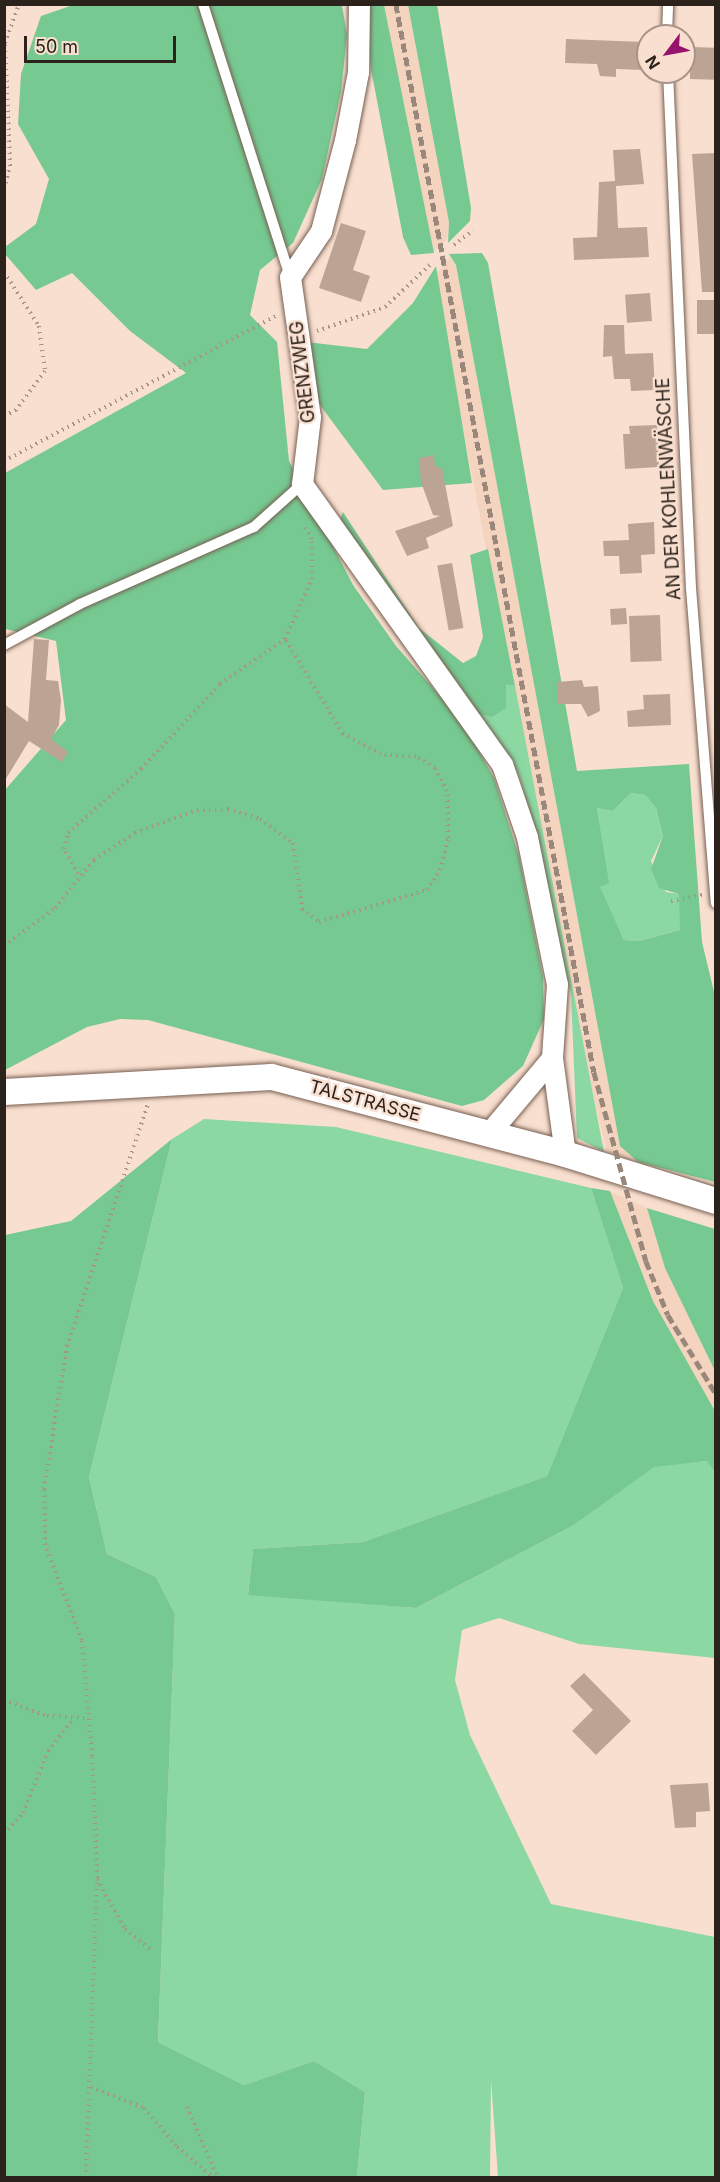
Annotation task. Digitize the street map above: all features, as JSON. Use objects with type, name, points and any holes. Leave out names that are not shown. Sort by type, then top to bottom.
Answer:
[{"type":"street","points":[[290,277],[321,231],[345,140],[358,72],[359,4]]},
{"type":"street","name":"GRENZWEG","points":[[290,277],[310,417],[302,484]]},
{"type":"street","points":[[302,484],[502,765],[528,837],[557,984],[552,1058],[565,1154]]},
{"type":"street","points":[[489,1134],[552,1058]]},
{"type":"street","name":"TALSTRASSE","points":[[4,1092],[155,1094],[272,1077],[565,1154],[716,1201]]},
{"type":"lane","points":[[203,4],[290,277]]},
{"type":"lane","points":[[667,24],[668,4]]},
{"type":"lane","name":"AN DER KOHLENWÄSCHE","points":[[669,84],[691,588],[716,903]]},
{"type":"lane","points":[[4,645],[80,604],[254,527],[280,508],[302,484]]},
{"type":"path","points":[[4,189],[10,166],[5,43],[19,4]]},
{"type":"path","points":[[454,245],[473,230]]},
{"type":"path","points":[[299,336],[385,307],[431,264]]},
{"type":"path","points":[[4,272],[39,326],[45,372],[16,410],[4,416]]},
{"type":"path","points":[[4,461],[294,306]]},
{"type":"path","points":[[78,874],[64,849],[68,833],[141,770],[219,684],[285,639],[312,579],[312,539],[300,517],[280,508]]},
{"type":"path","points":[[4,946],[54,908],[78,874],[135,833],[197,810],[228,809],[260,819],[293,843],[302,909],[319,922],[427,890],[440,870],[448,838],[447,791],[435,768],[416,756],[381,754],[342,734],[285,639]]},
{"type":"path","points":[[671,901],[715,893]]},
{"type":"path","points":[[138,1102],[155,1094]]},
{"type":"path","points":[[86,2178],[97,1878],[90,1719],[82,1640],[45,1545],[44,1489],[67,1346],[155,1094]]},
{"type":"path","points":[[4,1700],[47,1716],[90,1719]]},
{"type":"path","points":[[4,1834],[23,1814],[48,1752],[74,1718]]},
{"type":"path","points":[[97,1878],[125,1929],[150,1949]]},
{"type":"path","points":[[91,2087],[144,2108],[177,2147],[216,2178]]},
{"type":"path","points":[[187,2107],[216,2178]]},
{"type":"shaded area","points":[[384,5],[408,5],[449,222],[447,240],[433,251]]},
{"type":"shaded area","points":[[450,257],[456,265],[620,1146],[638,1162],[607,1151],[587,1073],[434,277]]},
{"type":"shaded area","points":[[610,1191],[647,1208],[665,1268],[715,1371],[715,1411],[653,1301]]},
{"type":"green space","points":[[76,4],[342,5],[347,35],[341,92],[322,179],[293,243],[260,270],[250,315],[277,342],[289,461],[353,585],[396,646],[462,721],[494,778],[519,856],[543,977],[544,1019],[523,1066],[484,1100],[462,1106],[148,1020],[120,1019],[87,1027],[5,1070],[4,791],[66,720],[56,641],[5,629],[5,473],[186,373],[130,331],[72,273],[36,290],[5,254],[5,247],[36,224],[49,179],[18,124],[21,74],[41,16]]},
{"type":"green space","points":[[365,5],[384,5],[434,253],[411,255],[403,237],[371,69]]},
{"type":"green space","points":[[408,5],[437,5],[471,208],[470,221],[448,243],[449,222]]},
{"type":"green space","points":[[482,253],[488,263],[577,771],[689,764],[702,942],[715,996],[715,1182],[638,1162],[620,1146],[456,265],[449,254]],"holes":[[[631,793],[645,795],[656,808],[663,836],[651,869],[659,888],[679,894],[680,930],[639,941],[624,940],[600,887],[609,883],[597,808],[613,811]]]},
{"type":"green space","points":[[436,266],[472,483],[383,490],[314,397],[306,342],[367,349],[413,303]]},
{"type":"green space","points":[[343,512],[419,628],[463,663],[476,656],[483,637],[470,555],[488,549],[515,686],[506,684],[506,708],[492,717],[477,713],[340,519]]},
{"type":"green space","points":[[506,683],[515,686],[604,1152],[577,1138],[571,995],[531,815],[518,773],[477,713]]},
{"type":"green space","points":[[631,793],[645,795],[656,808],[663,836],[651,861],[666,892],[680,894],[680,930],[639,941],[624,940],[599,887],[608,883],[597,808],[613,811]]},
{"type":"green space","points":[[204,1119],[336,1127],[591,1188],[623,1288],[547,1476],[363,1542],[253,1549],[248,1594],[416,1608],[574,1525],[654,1466],[707,1461],[716,1472],[715,1658],[579,1644],[499,1618],[462,1630],[455,1680],[470,1735],[551,1904],[715,1937],[715,2177],[498,2177],[491,2080],[490,2177],[357,2177],[365,2092],[314,2061],[244,2085],[158,2042],[175,1614],[156,1577],[107,1554],[89,1477],[172,1139]]},
{"type":"green space","points":[[172,1139],[89,1477],[107,1554],[156,1577],[175,1614],[158,2042],[244,2085],[314,2061],[365,2092],[357,2177],[5,2177],[5,1235],[71,1221]]},
{"type":"green space","points":[[591,1188],[610,1191],[653,1301],[715,1411],[715,1472],[707,1461],[654,1467],[574,1525],[416,1608],[248,1595],[253,1549],[363,1542],[547,1476],[623,1288]]},
{"type":"green space","points":[[647,1208],[715,1229],[715,1371],[665,1268]]},
{"type":"building","points":[[566,39],[636,42],[636,70],[616,69],[616,77],[600,76],[597,64],[565,63]]},
{"type":"building","points":[[696,47],[716,48],[715,80],[696,79]]},
{"type":"building","points":[[640,149],[644,184],[616,186],[618,228],[647,227],[649,257],[574,260],[573,238],[597,237],[599,182],[615,181],[613,150]]},
{"type":"building","points":[[716,153],[716,292],[702,292],[692,154]]},
{"type":"building","points":[[341,223],[366,231],[353,270],[370,276],[361,302],[319,288]]},
{"type":"building","points":[[650,293],[652,321],[627,323],[625,295]]},
{"type":"building","points":[[697,300],[716,300],[716,334],[697,334]]},
{"type":"building","points":[[604,325],[624,325],[625,354],[653,353],[655,390],[631,391],[630,379],[614,379],[612,356],[603,357]]},
{"type":"building","points":[[657,425],[659,467],[625,469],[623,434],[630,434],[629,426]]},
{"type":"building","points":[[433,455],[436,467],[442,468],[453,526],[426,538],[429,548],[407,556],[395,531],[440,516],[433,515],[421,482],[419,458]]},
{"type":"building","points":[[654,522],[655,554],[641,555],[642,573],[620,574],[619,556],[604,556],[603,541],[629,540],[628,524]]},
{"type":"building","points":[[452,563],[463,628],[449,631],[437,566]]},
{"type":"building","points":[[626,608],[627,624],[611,625],[610,609]]},
{"type":"building","points":[[660,615],[662,661],[631,662],[629,616]]},
{"type":"building","points":[[34,639],[49,640],[46,680],[58,681],[61,700],[59,725],[51,739],[68,752],[62,762],[29,741],[4,782],[4,704],[28,722]]},
{"type":"building","points":[[582,680],[584,687],[598,686],[600,711],[588,717],[581,704],[558,704],[557,682]]},
{"type":"building","points":[[670,694],[671,725],[628,727],[627,711],[644,709],[643,695]]},
{"type":"building","points":[[584,1673],[631,1721],[596,1755],[572,1731],[593,1710],[570,1686]]},
{"type":"building","points":[[708,1783],[710,1811],[696,1812],[696,1827],[675,1828],[670,1785]]},
{"type":"railway","points":[[396,4],[594,1072],[646,1261],[668,1315],[716,1394]]}]
